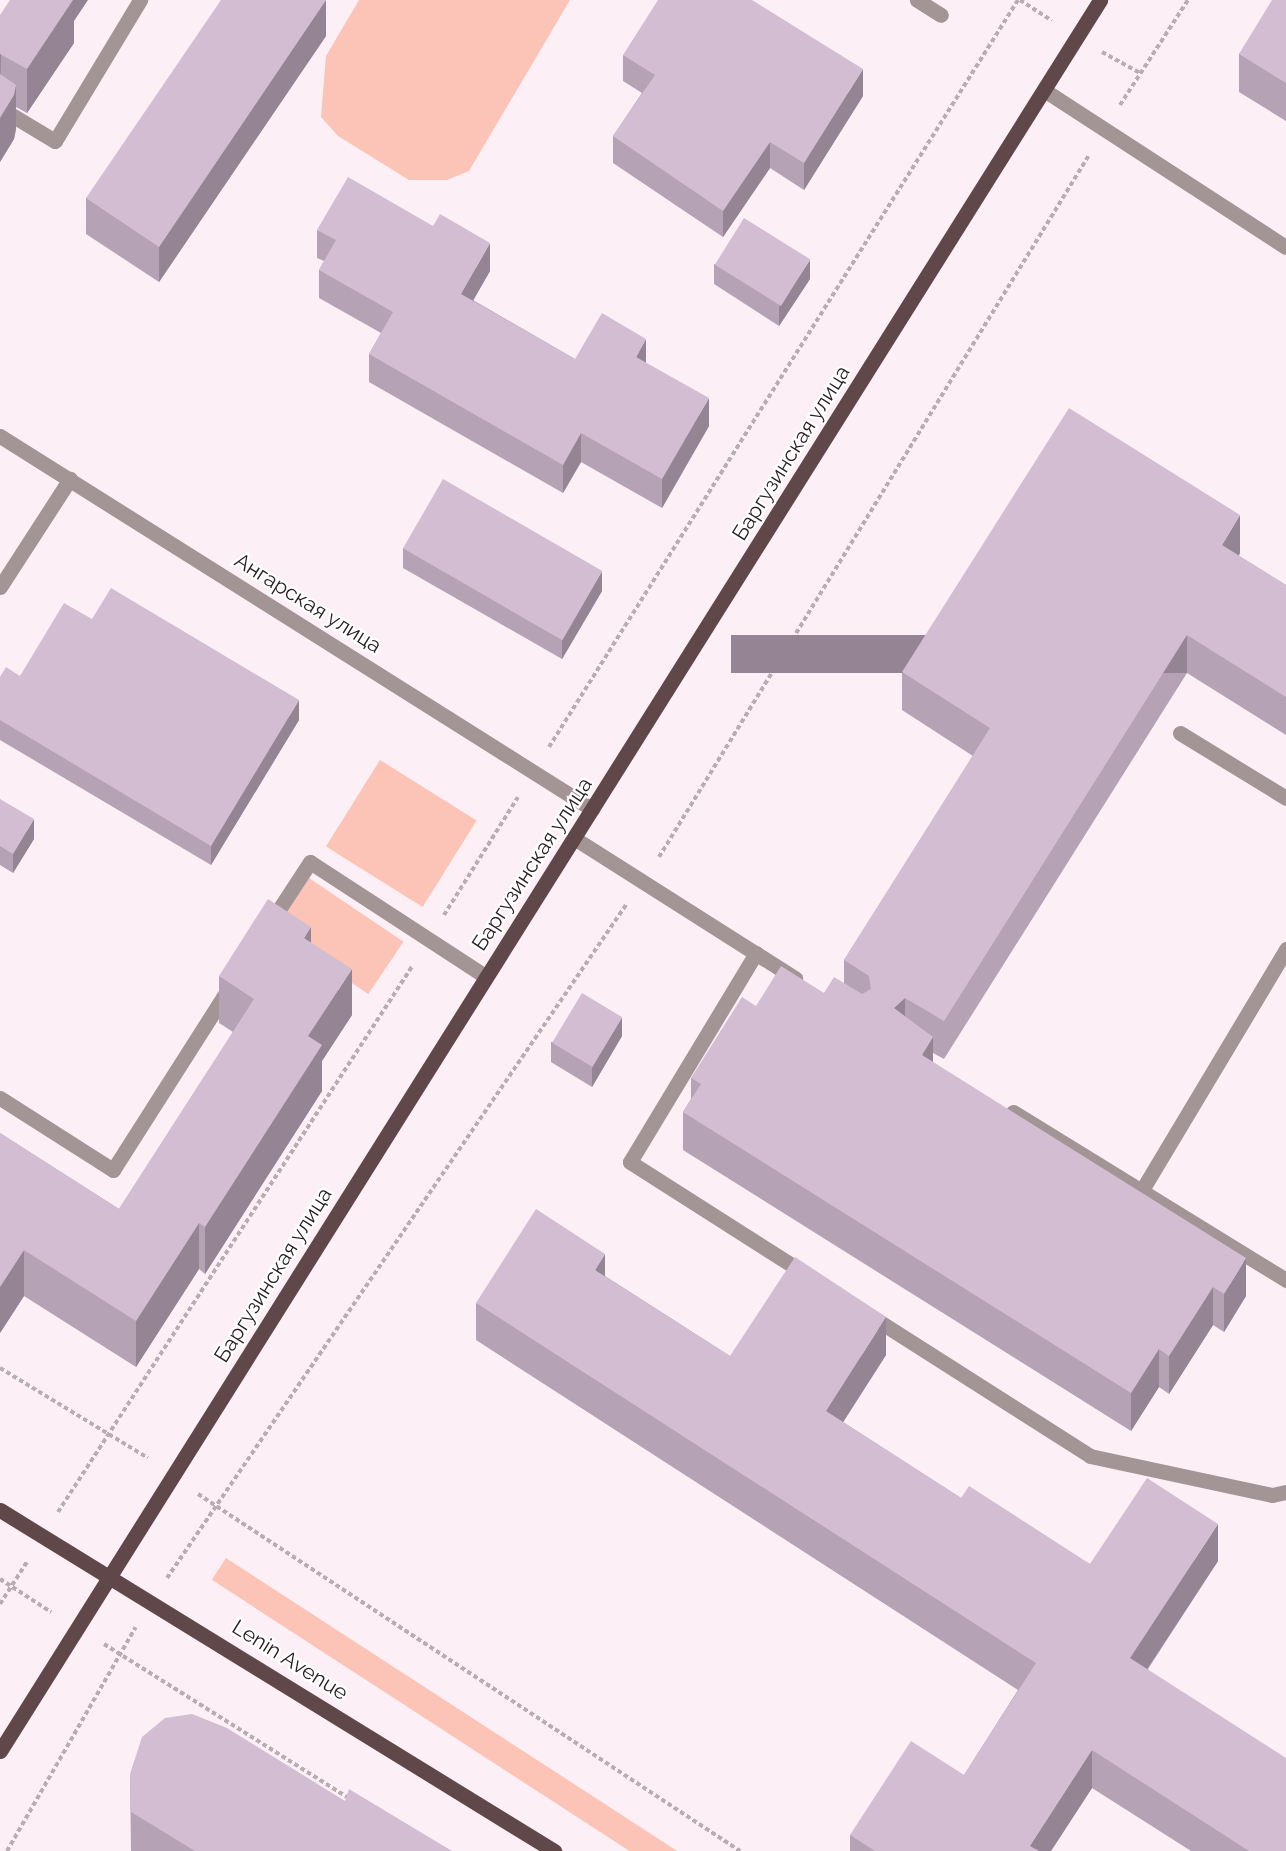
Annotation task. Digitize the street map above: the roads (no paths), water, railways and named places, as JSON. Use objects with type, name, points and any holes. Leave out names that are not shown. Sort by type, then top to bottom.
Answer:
[{"type":"main road","name":"Баргузинская улица","points":[[0,1751],[1100,0]]},
{"type":"main road","name":"Lenin Avenue","points":[[0,1510],[109,1576],[152,1599],[554,1851]]},
{"type":"street","points":[[0,108],[55,141],[140,0]]},
{"type":"street","points":[[917,0],[940,15]]},
{"type":"street","points":[[1044,90],[1286,247]]},
{"type":"street","name":"Ангарская улица","points":[[0,436],[592,809]]},
{"type":"street","points":[[0,587],[70,479]]},
{"type":"street","points":[[1180,733],[1286,798]]},
{"type":"street","points":[[574,838],[815,990]]},
{"type":"street","points":[[259,941],[310,862],[485,976]]},
{"type":"street","points":[[1142,1190],[1286,949]]},
{"type":"street","points":[[756,953],[630,1162],[820,1283]]},
{"type":"street","points":[[0,1098],[113,1170],[240,971]]},
{"type":"street","points":[[993,1100],[1286,1280]]},
{"type":"street","points":[[850,1302],[1090,1456],[1272,1495],[1286,1492]]}]
